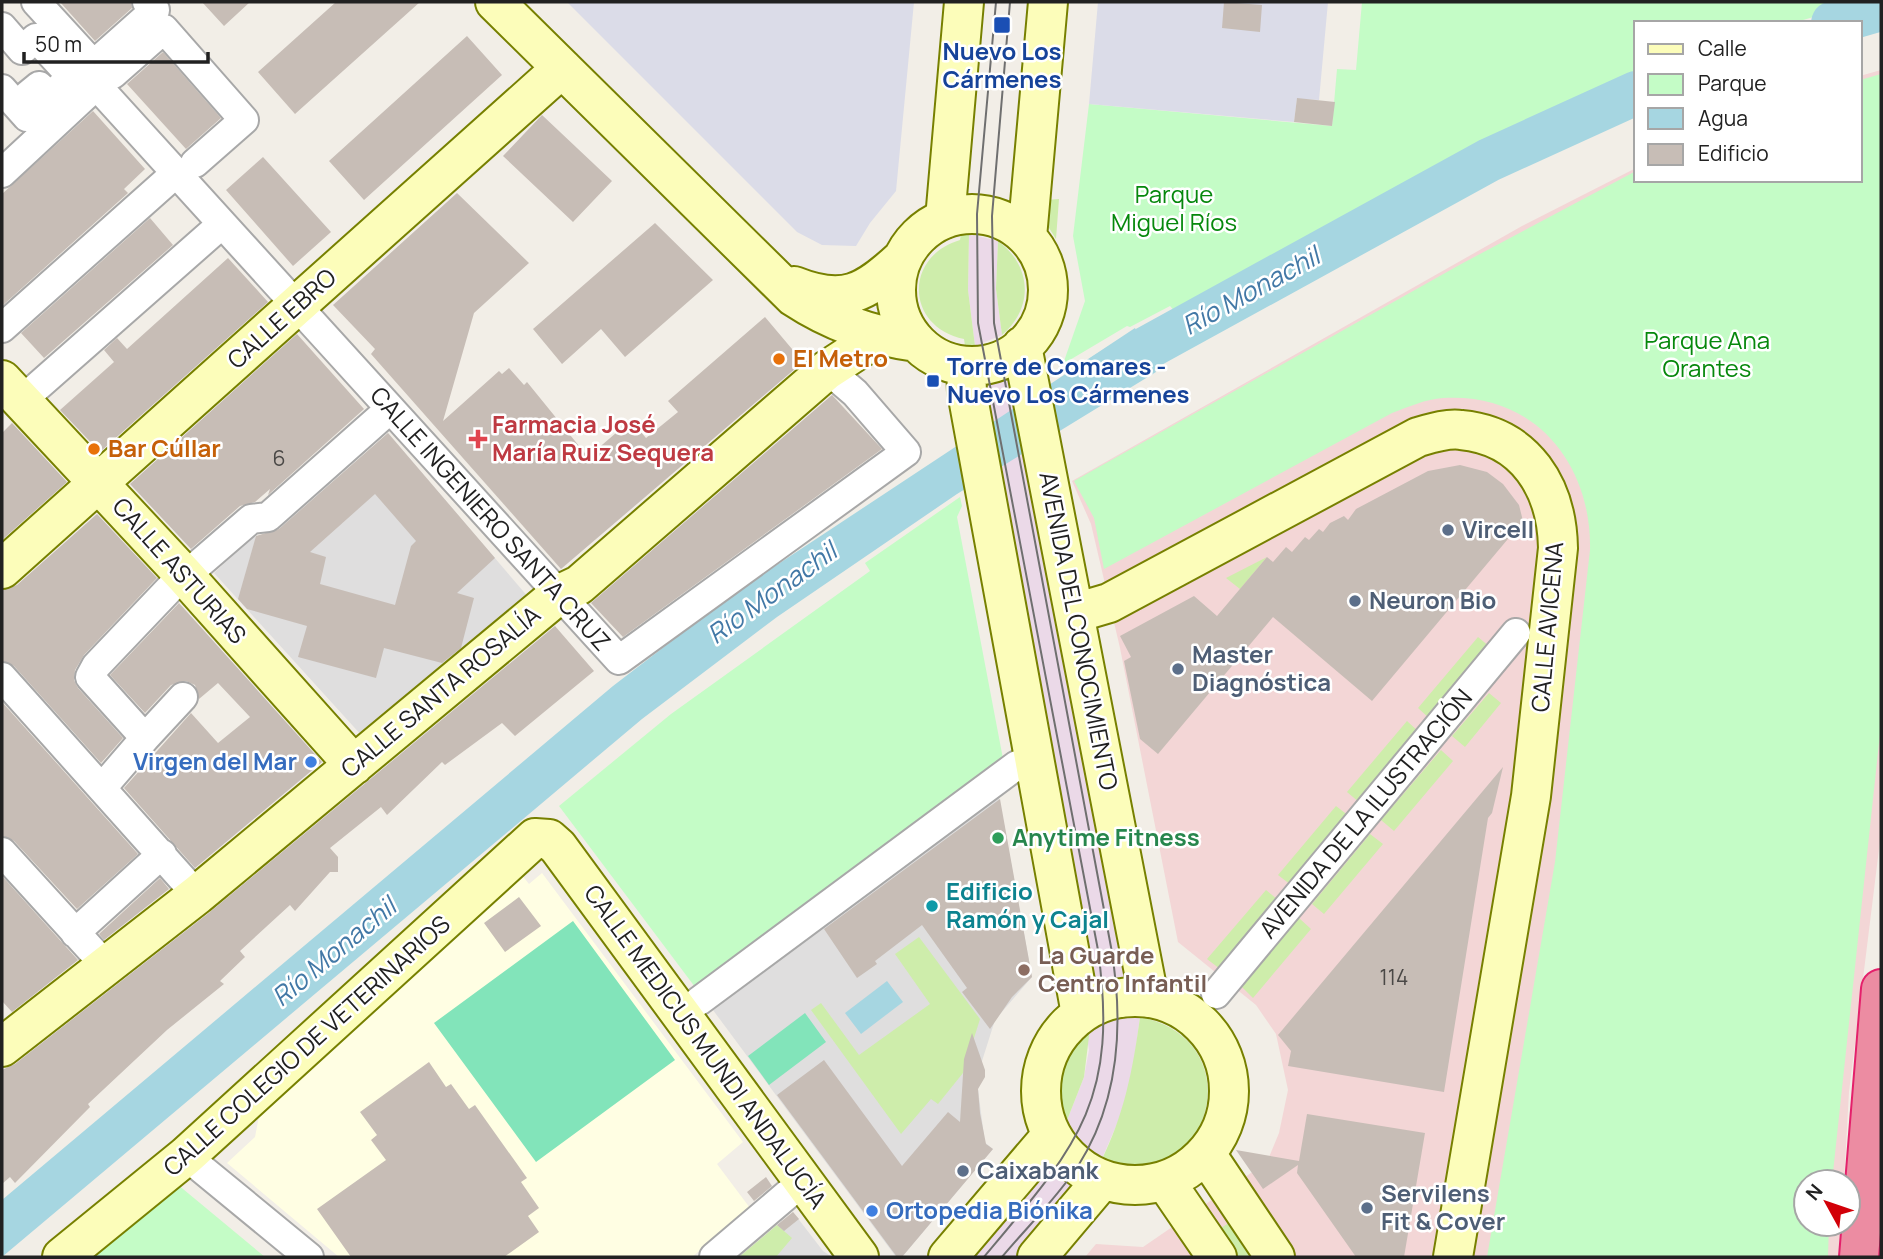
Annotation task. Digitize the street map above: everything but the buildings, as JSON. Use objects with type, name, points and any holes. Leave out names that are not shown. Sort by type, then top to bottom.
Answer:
[{"type":"highway","points":[[1858,1257],[1881,989]]},
{"type":"street","name":"CALLE INGENIERO SANTA CRUZ","points":[[36,2],[104,74],[185,168],[222,224],[619,660],[906,452],[855,393],[834,375]]},
{"type":"street","points":[[104,74],[155,10],[147,2]]},
{"type":"street","points":[[495,2],[773,278],[812,309],[878,336],[916,342]]},
{"type":"street","points":[[945,219],[964,2]]},
{"type":"street","points":[[1027,237],[1048,2]]},
{"type":"street","points":[[2,27],[22,50],[36,38],[72,78],[49,97],[39,86],[29,95],[38,107],[27,117],[2,89]]},
{"type":"street","points":[[2,173],[104,74],[164,29],[244,120],[2,328]]},
{"type":"street","name":"CALLE EBRO","points":[[2,569],[562,68]]},
{"type":"street","points":[[773,278],[813,294],[835,297],[856,293],[874,284],[902,259],[919,235],[945,219],[969,214],[992,216],[1011,225],[1027,237],[1043,263],[1048,293],[1026,360],[999,361],[966,379]]},
{"type":"street","points":[[12,391],[222,224]]},
{"type":"street","points":[[902,259],[896,288],[901,317],[916,342],[966,379],[1082,1014]]},
{"type":"street","name":"CALLE SANTA ROSALÍA","points":[[7,1033],[106,966],[197,895],[558,594],[579,585],[827,370],[878,336]]},
{"type":"street","name":"AVENIDA DEL CONOCIMIENTO","points":[[1026,360],[1149,998]]},
{"type":"street","name":"CALLE ASTURIAS","points":[[12,391],[98,483],[180,579],[354,765]]},
{"type":"street","points":[[145,738],[90,677],[96,666],[180,579],[251,519],[268,517],[390,409]]},
{"type":"street","name":"CALLE AVICENA","points":[[1075,613],[1109,603],[1418,436],[1459,429],[1483,434],[1506,445],[1535,468],[1544,481],[1558,521],[1558,548],[1533,782],[1453,1257]]},
{"type":"street","name":"AVENIDA DE LA ILUSTRACIÓN","points":[[1216,994],[1516,634]]},
{"type":"street","points":[[2,677],[197,895]]},
{"type":"street","points":[[107,782],[183,697]]},
{"type":"street","points":[[691,1008],[1017,765]]},
{"type":"street","name":"CALLE COLEGIO DE VETERINARIOS","points":[[62,1257],[186,1156],[480,891],[499,869],[536,838],[549,839]]},
{"type":"street","name":"CALLE MEDICUS MUNDI ANDALUCÍA","points":[[549,839],[691,1008],[859,1257]]},
{"type":"street","points":[[2,852],[106,966]]},
{"type":"street","points":[[75,933],[162,855]]},
{"type":"street","points":[[1149,998],[1166,1002],[1197,1020],[1221,1051],[1227,1070],[1228,1107],[1224,1124],[1206,1154],[1187,1170],[1165,1181],[1133,1186],[1102,1180],[1071,1161],[1051,1136],[1041,1103],[1044,1069],[1057,1038],[1082,1014],[1111,1000],[1149,998]]},
{"type":"street","points":[[948,1257],[1051,1136]]},
{"type":"street","points":[[1206,1154],[1275,1257]]},
{"type":"street","points":[[186,1156],[309,1257]]},
{"type":"street","points":[[1037,1257],[1102,1180]]},
{"type":"street","points":[[1165,1181],[1217,1257]]},
{"type":"street","points":[[714,1257],[788,1194]]},
{"type":"shaded area","points":[[567,2],[914,2],[896,191],[870,223],[856,246],[822,245],[797,232]]},
{"type":"shaded area","points":[[1098,2],[1328,2],[1319,100],[1297,99],[1294,122],[1089,104]]},
{"type":"shaded area","points":[[1881,70],[1881,833],[1849,1092],[1845,1168],[1792,1168],[1792,1238],[1841,1238],[1840,1257],[1085,1257],[1096,1244],[1143,1247],[1267,1162],[1279,1133],[1288,1090],[1276,1034],[1256,1005],[1178,942],[1120,648],[1091,524],[1072,481],[1522,226],[1634,169],[1634,182],[1862,182],[1862,75]]},
{"type":"shaded area","points":[[969,234],[998,241],[996,289],[1002,335],[975,346],[968,290]]},
{"type":"shaded area","points":[[1018,374],[1136,979],[1140,1017],[1132,1077],[1124,1108],[1100,1163],[1026,1257],[964,1257],[1064,1128],[1084,1077],[1089,1050],[978,386]]},
{"type":"shaded area","points":[[388,433],[529,598],[363,737],[214,573],[253,536],[266,540]]},
{"type":"shaded area","points":[[998,792],[1032,977],[995,1020],[982,1061],[978,1089],[984,1136],[982,1140],[993,1149],[902,1257],[896,1257],[710,1006]]},
{"type":"shaded area","points":[[542,873],[743,1142],[717,1164],[750,1208],[692,1257],[339,1257],[227,1163],[255,1137],[260,1111],[521,874],[529,884]]},
{"type":"shaded area","points":[[793,1212],[823,1251],[832,1257],[739,1257]]},
{"type":"green space","name":"Parque Miguel Ríos","points":[[1362,2],[1864,2],[1800,21],[1634,21],[1634,84],[1447,171],[1177,314],[1170,306],[1130,327],[1127,326],[1063,364],[1085,301],[1073,236],[1089,104],[1332,126],[1337,69],[1356,70]]},
{"type":"green space","name":"Parque Ana Orantes","points":[[1881,74],[1881,724],[1833,1168],[1792,1168],[1792,1238],[1829,1238],[1828,1257],[1487,1257],[1555,862],[1590,550],[1588,519],[1581,489],[1568,463],[1551,440],[1530,421],[1505,407],[1476,399],[1430,400],[1392,413],[1104,569],[1094,518],[1074,481],[1463,263],[1634,172],[1634,182],[1862,182],[1862,79]]},
{"type":"green space","points":[[1059,199],[1056,239],[1044,220],[1046,200]]},
{"type":"green space","points":[[961,234],[969,234],[968,290],[975,346],[965,346],[964,339],[945,332],[931,321],[922,307],[919,291],[921,276],[928,261],[941,249],[960,240]]},
{"type":"green space","points":[[998,241],[1017,262],[1025,287],[1020,312],[1002,335],[996,289]]},
{"type":"green space","points":[[960,497],[962,506],[957,517],[1004,764],[698,991],[559,806],[671,714],[870,571],[865,563]]},
{"type":"green space","points":[[1267,557],[1240,589],[1226,578]]},
{"type":"green space","points":[[1478,637],[1490,647],[1430,719],[1418,708]]},
{"type":"green space","points":[[1489,693],[1501,703],[1465,747],[1452,736]]},
{"type":"green space","points":[[1407,721],[1419,732],[1360,803],[1347,792]]},
{"type":"green space","points":[[1441,750],[1453,761],[1394,831],[1381,820]]},
{"type":"green space","points":[[1336,806],[1349,816],[1291,885],[1278,875]]},
{"type":"green space","points":[[1370,834],[1383,844],[1324,914],[1312,904]]},
{"type":"green space","points":[[1266,890],[1278,900],[1220,969],[1207,959]]},
{"type":"green space","points":[[1299,918],[1311,929],[1253,998],[1242,987]]},
{"type":"green space","points":[[573,921],[675,1060],[536,1162],[434,1023]]},
{"type":"green space","points":[[919,937],[980,1019],[963,1073],[938,1104],[931,1099],[901,1134],[811,1010],[821,1003],[859,1055],[930,1004],[895,954]]},
{"type":"green space","points":[[805,1013],[826,1042],[769,1085],[748,1056]]},
{"type":"green space","points":[[1140,1017],[1176,1031],[1198,1054],[1207,1082],[1205,1111],[1192,1138],[1170,1158],[1139,1168],[1100,1163],[1126,1092]]},
{"type":"green space","points":[[1090,1028],[1084,1077],[1064,1128],[1056,1100],[1059,1074],[1070,1049]]},
{"type":"green space","points":[[177,1184],[265,1257],[89,1257]]},
{"type":"green space","points":[[1235,1219],[1261,1257],[1230,1257],[1213,1233]]},
{"type":"green space","points":[[777,1225],[792,1238],[776,1257],[739,1257]]},
{"type":"water","points":[[1135,328],[1156,372],[957,494],[777,617],[642,719],[2,1257],[2,1200],[613,686],[733,594]]},
{"type":"water","points":[[887,981],[903,1002],[861,1034],[845,1013]]},
{"type":"waterway","name":"Río Monachil","points":[[1840,21],[1881,9]]},
{"type":"waterway","name":"Río Monachil","points":[[1095,381],[1145,349],[1489,160],[1634,94]]},
{"type":"tram line","points":[[984,1257],[1044,1184],[1084,1119],[1096,1085],[1102,1046],[1103,1002],[1098,950],[978,323],[977,214],[996,2]]},
{"type":"tram line","points":[[1002,1257],[1060,1190],[1092,1141],[1110,1088],[1117,1032],[1111,947],[994,323],[992,216],[1010,2]]},
{"type":"place","name":"Nuevo Los Cármenes","points":[[1002,25]]},
{"type":"place","name":"El Metro","points":[[779,359]]},
{"type":"place","name":"Torre de Comares - Nuevo Los Cármenes","points":[[933,381]]},
{"type":"place","name":"Farmacia José María Ruiz Sequera","points":[[478,439]]},
{"type":"place","name":"Bar Cúllar","points":[[94,449]]},
{"type":"place","name":"Vircell","points":[[1448,530]]},
{"type":"place","name":"Neuron Bio","points":[[1355,601]]},
{"type":"place","name":"Master Diagnóstica","points":[[1178,669]]},
{"type":"place","name":"Virgen del Mar","points":[[311,762]]},
{"type":"place","name":"Anytime Fitness","points":[[998,838]]},
{"type":"place","name":"Edificio Ramón y Cajal","points":[[932,906]]},
{"type":"place","name":"La Guarde Centro Infantil","points":[[1024,970]]},
{"type":"place","name":"Caixabank","points":[[963,1171]]},
{"type":"place","name":"Servilens Fit & Cover","points":[[1367,1208]]},
{"type":"place","name":"Ortopedia Biónika","points":[[872,1211]]}]
